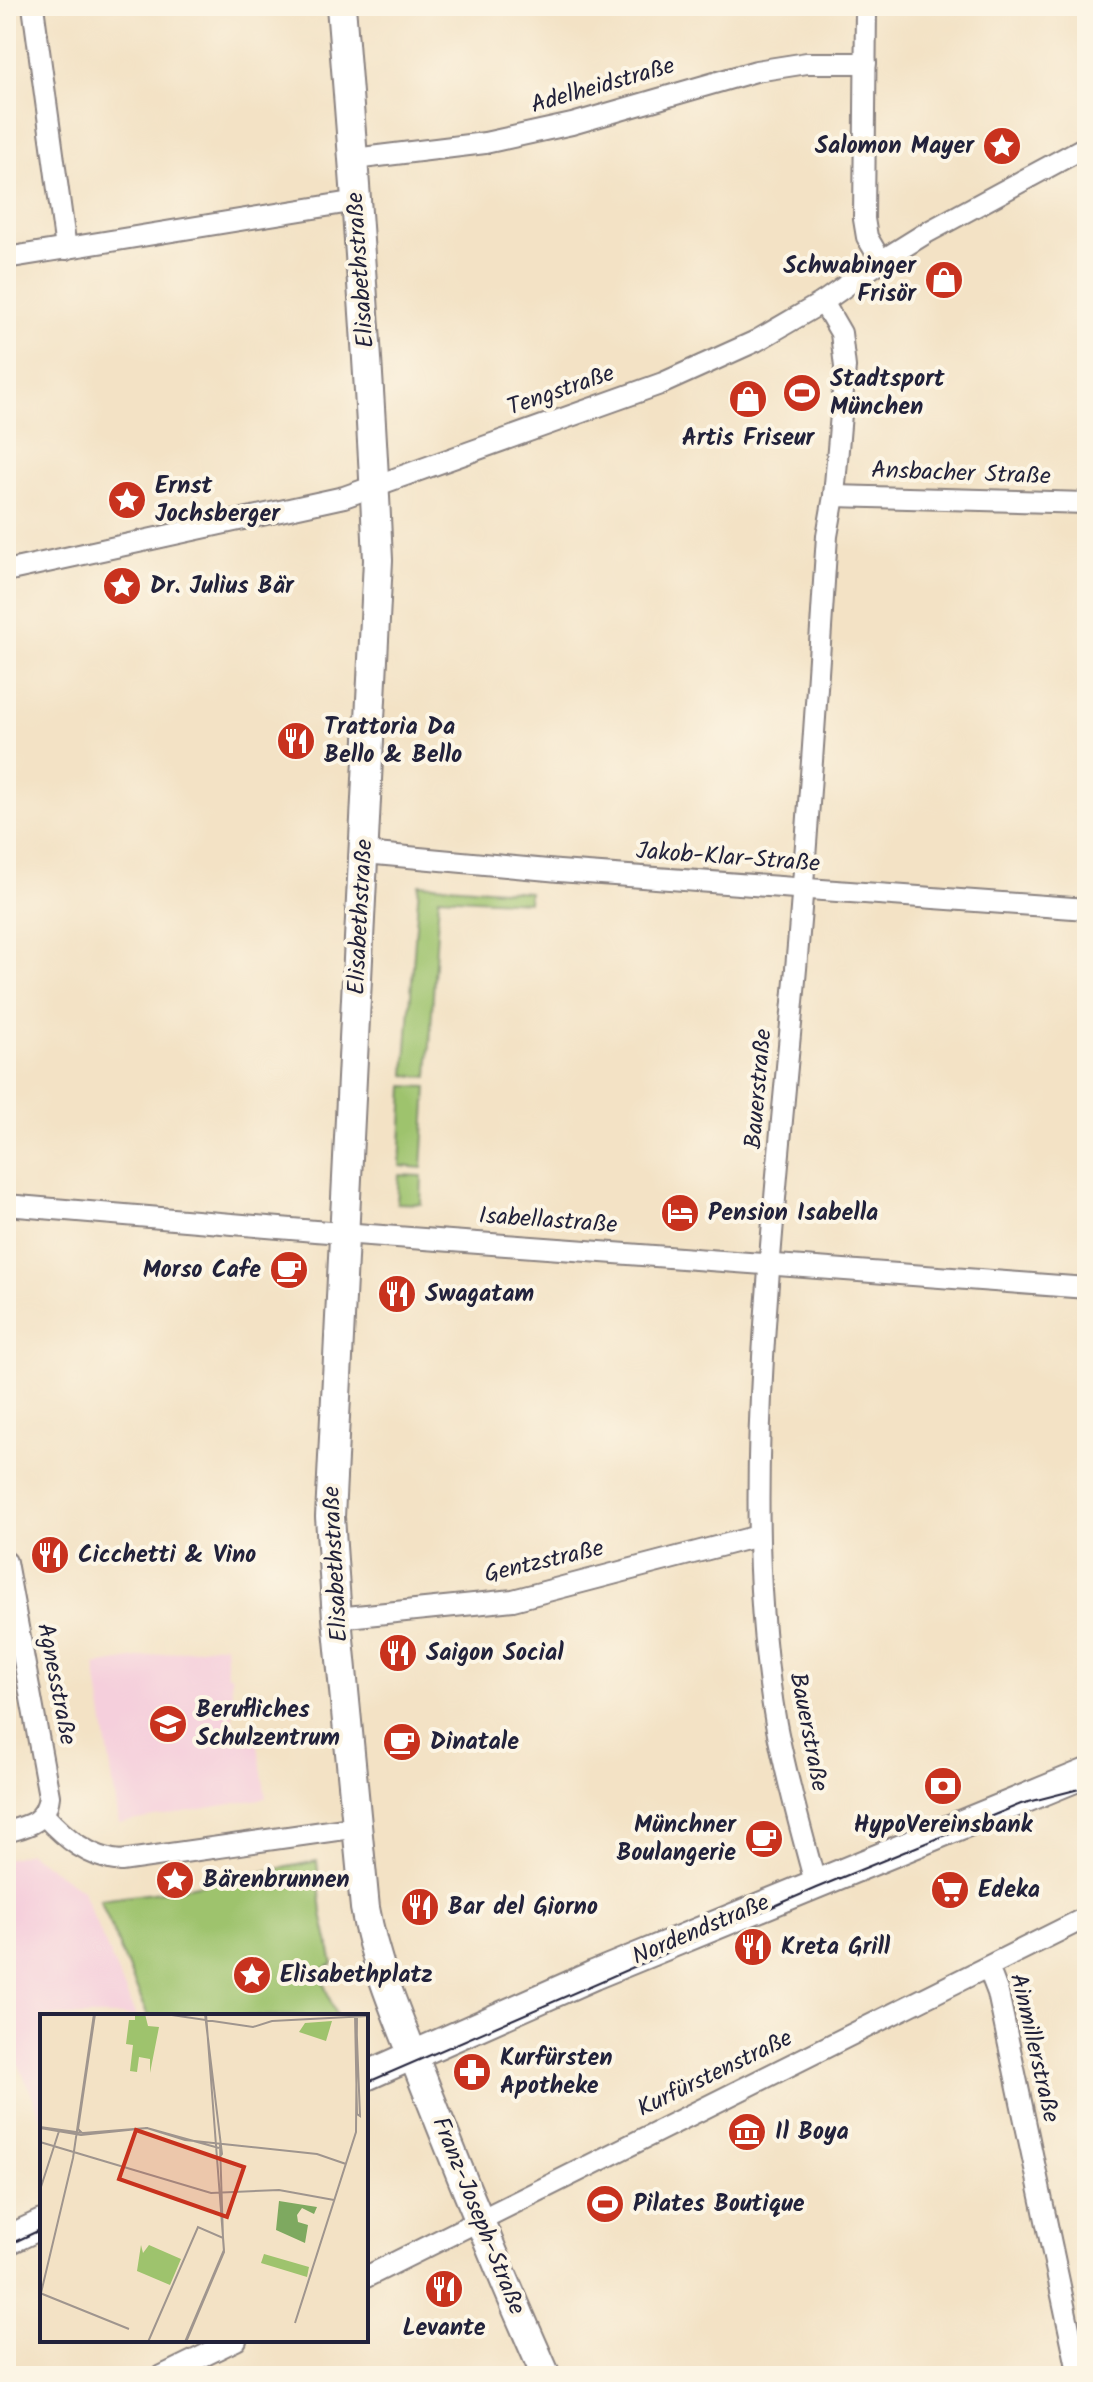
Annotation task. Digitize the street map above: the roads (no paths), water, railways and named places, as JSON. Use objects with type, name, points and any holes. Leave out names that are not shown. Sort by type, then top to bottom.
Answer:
[{"type":"main road","name":"Elisabethstraße","points":[[341,6],[376,485],[378,560],[330,1517],[358,1827]]},
{"type":"main road","name":"Nordendstraße","points":[[368,2075],[548,1994],[1087,1773]]},
{"type":"main road","points":[[1039,1793],[1087,1792]]},
{"type":"main road","points":[[358,1827],[365,1908],[373,1948],[412,2055]]},
{"type":"main road","name":"Franz-Joseph-Straße","points":[[412,2055],[478,2221],[546,2376]]},
{"type":"main road","points":[[6,2241],[40,2225]]},
{"type":"street","points":[[33,6],[66,249]]},
{"type":"street","points":[[866,6],[864,219],[867,237],[881,261]]},
{"type":"street","name":"Adelheidstraße","points":[[354,159],[485,143],[572,124],[756,71],[807,63],[866,63]]},
{"type":"street","name":"Tengstraße","points":[[6,571],[344,497],[663,383],[756,341],[823,302],[881,261],[939,226],[1087,146]]},
{"type":"street","points":[[6,258],[357,201]]},
{"type":"street","name":"Bauerstraße","points":[[815,1882],[776,1723],[765,1634],[758,1536],[769,1263],[804,890],[827,536],[834,496],[845,367],[844,344],[823,302]]},
{"type":"street","name":"Ansbacher Straße","points":[[834,496],[1087,503]]},
{"type":"street","name":"Jakob-Klar-Straße","points":[[365,853],[559,871],[1087,909]]},
{"type":"street","name":"Isabellastraße","points":[[6,1205],[1087,1288]]},
{"type":"street","name":"Gentzstraße","points":[[337,1618],[513,1600],[758,1536]]},
{"type":"street","name":"Agnesstraße","points":[[6,1562],[49,1785],[48,1806],[44,1815]]},
{"type":"street","points":[[6,1832],[26,1827],[44,1815],[59,1831],[86,1850],[100,1857],[121,1861],[358,1827]]},
{"type":"street","name":"Kurfürstenstraße","points":[[368,2276],[1087,1917]]},
{"type":"street","name":"Ainmillerstraße","points":[[988,1967],[998,1993],[1079,2376]]},
{"type":"street","points":[[162,2376],[232,2342]]},
{"type":"tram line","points":[[368,2082],[816,1888],[1021,1804],[1087,1787]]},
{"type":"tram line","points":[[6,2246],[40,2230]]},
{"type":"place","name":"Salomon Mayer","points":[[1002,146]]},
{"type":"place","name":"Schwabinger Frisör","points":[[944,280]]},
{"type":"place","name":"Stadtsport München","points":[[802,393]]},
{"type":"place","name":"Artis Friseur","points":[[748,399]]},
{"type":"place","name":"Ernst Jochsberger","points":[[127,500]]},
{"type":"place","name":"Dr. Julius Bär","points":[[122,586]]},
{"type":"place","name":"Trattoria Da Bello & Bello","points":[[296,741]]},
{"type":"place","name":"Pension Isabella","points":[[680,1213]]},
{"type":"place","name":"Morso Cafe","points":[[289,1270]]},
{"type":"place","name":"Swagatam","points":[[397,1294]]},
{"type":"place","name":"Cicchetti & Vino","points":[[50,1555]]},
{"type":"place","name":"Saigon Social","points":[[398,1653]]},
{"type":"place","name":"Berufliches Schulzentrum","points":[[168,1724]]},
{"type":"place","name":"Dinatale","points":[[402,1742]]},
{"type":"place","name":"HypoVereinsbank","points":[[943,1786]]},
{"type":"place","name":"Münchner Boulangerie","points":[[764,1839]]},
{"type":"place","name":"Bärenbrunnen","points":[[175,1880]]},
{"type":"place","name":"Edeka","points":[[950,1890]]},
{"type":"place","name":"Bar del Giorno","points":[[420,1907]]},
{"type":"place","name":"Kreta Grill","points":[[753,1947]]},
{"type":"place","name":"Elisabethplatz","points":[[252,1975]]},
{"type":"place","name":"Kurfürsten Apotheke","points":[[472,2072]]},
{"type":"place","name":"Il Boya","points":[[747,2132]]},
{"type":"place","name":"Pilates Boutique","points":[[605,2204]]},
{"type":"place","name":"Levante","points":[[444,2289]]}]
